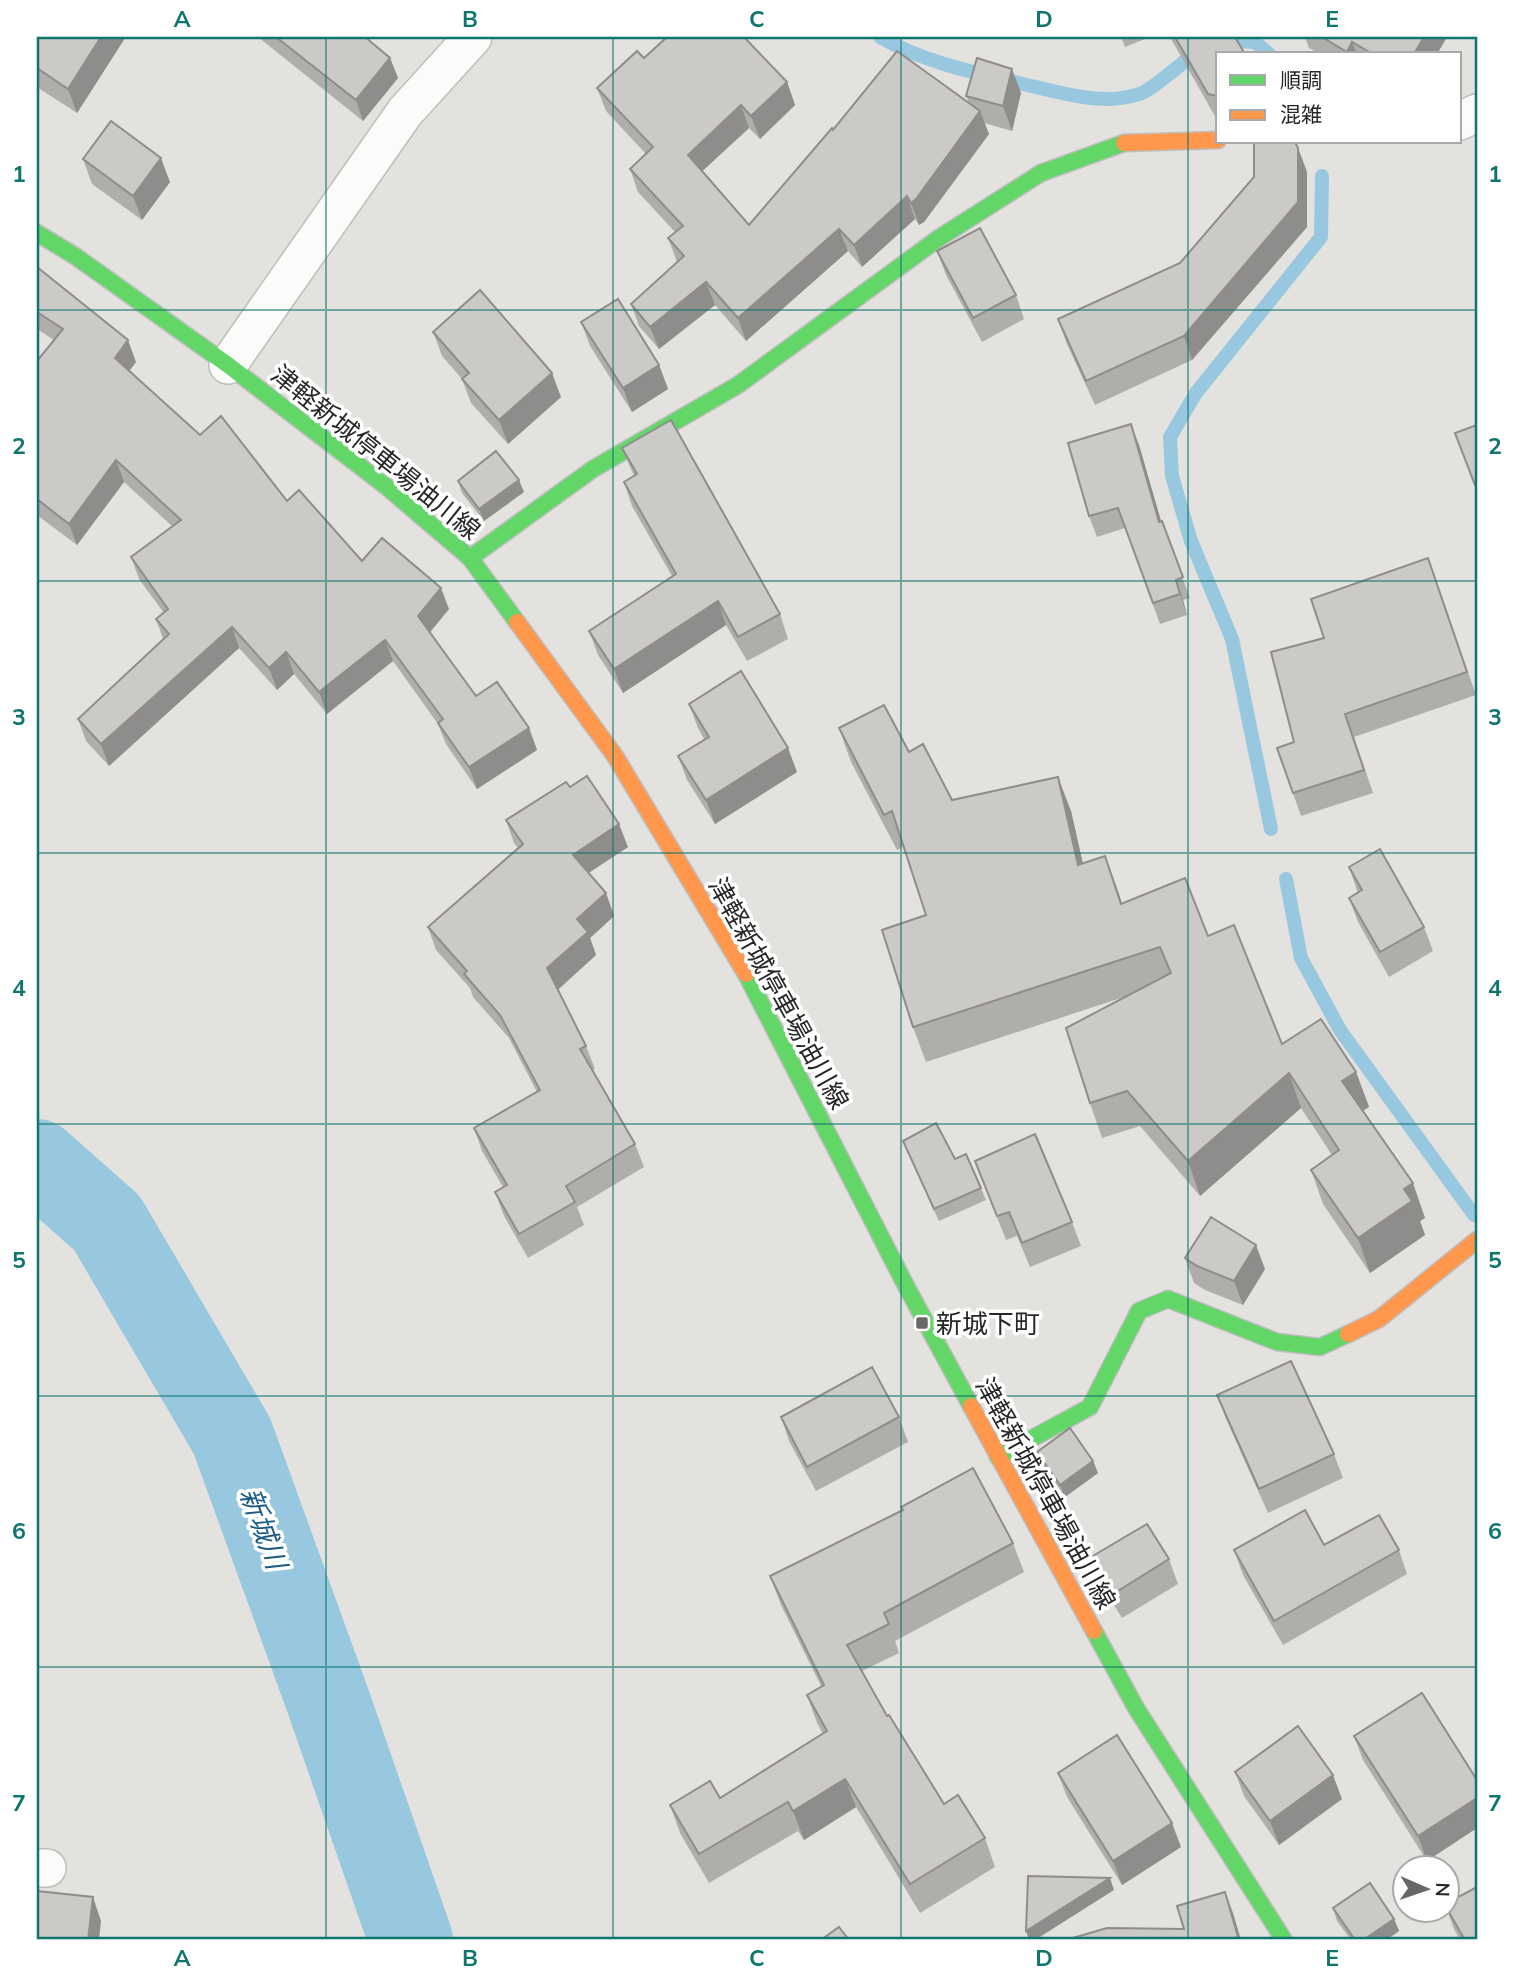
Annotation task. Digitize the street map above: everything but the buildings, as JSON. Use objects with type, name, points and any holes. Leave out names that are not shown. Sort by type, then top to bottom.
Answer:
[{"type":"main road","points":[[470,558],[593,469],[738,384],[939,238],[1041,173],[1121,143],[1216,141]]},
{"type":"main road","name":"津軽新城停車場油川線","points":[[37,233],[75,256],[228,365],[387,487],[470,558],[615,756],[754,988],[905,1284],[1136,1708],[1284,1940]]},
{"type":"main road","points":[[998,1457],[1090,1407],[1139,1311],[1168,1299],[1277,1342],[1320,1347],[1379,1320],[1477,1240]]},
{"type":"street","points":[[228,365],[405,112],[473,37]]},
{"type":"waterway","points":[[880,37],[915,54],[970,71],[1069,95],[1099,99],[1128,97],[1148,90],[1213,37]]},
{"type":"waterway","points":[[1219,40],[1255,42],[1267,52]]},
{"type":"waterway","points":[[1271,829],[1232,639],[1191,541],[1172,476],[1170,437],[1196,393],[1321,237],[1322,176]]},
{"type":"waterway","points":[[1286,879],[1301,958],[1340,1030],[1474,1215]]},
{"type":"waterway","name":"新城川","points":[[37,1161],[107,1223],[232,1436],[411,1940]]},
{"type":"traffic: fast","points":[[470,558],[593,469],[738,385],[939,238],[1041,173],[1124,143]]},
{"type":"traffic: fast","points":[[37,233],[75,256],[228,365],[387,487],[470,558],[517,622]]},
{"type":"traffic: fast","points":[[746,974],[905,1284],[971,1406]]},
{"type":"traffic: fast","points":[[998,1457],[1090,1407],[1139,1311],[1168,1299],[1277,1342],[1320,1347],[1348,1334]]},
{"type":"traffic: fast","points":[[1094,1631],[1136,1708],[1284,1940]]},
{"type":"traffic: slow","points":[[1124,143],[1216,140]]},
{"type":"traffic: slow","points":[[517,622],[615,756],[746,974]]},
{"type":"traffic: slow","points":[[1348,1334],[1379,1319],[1477,1240]]},
{"type":"traffic: slow","points":[[971,1406],[1094,1631]]},
{"type":"place","name":"新城下町","points":[[922,1323]]}]
